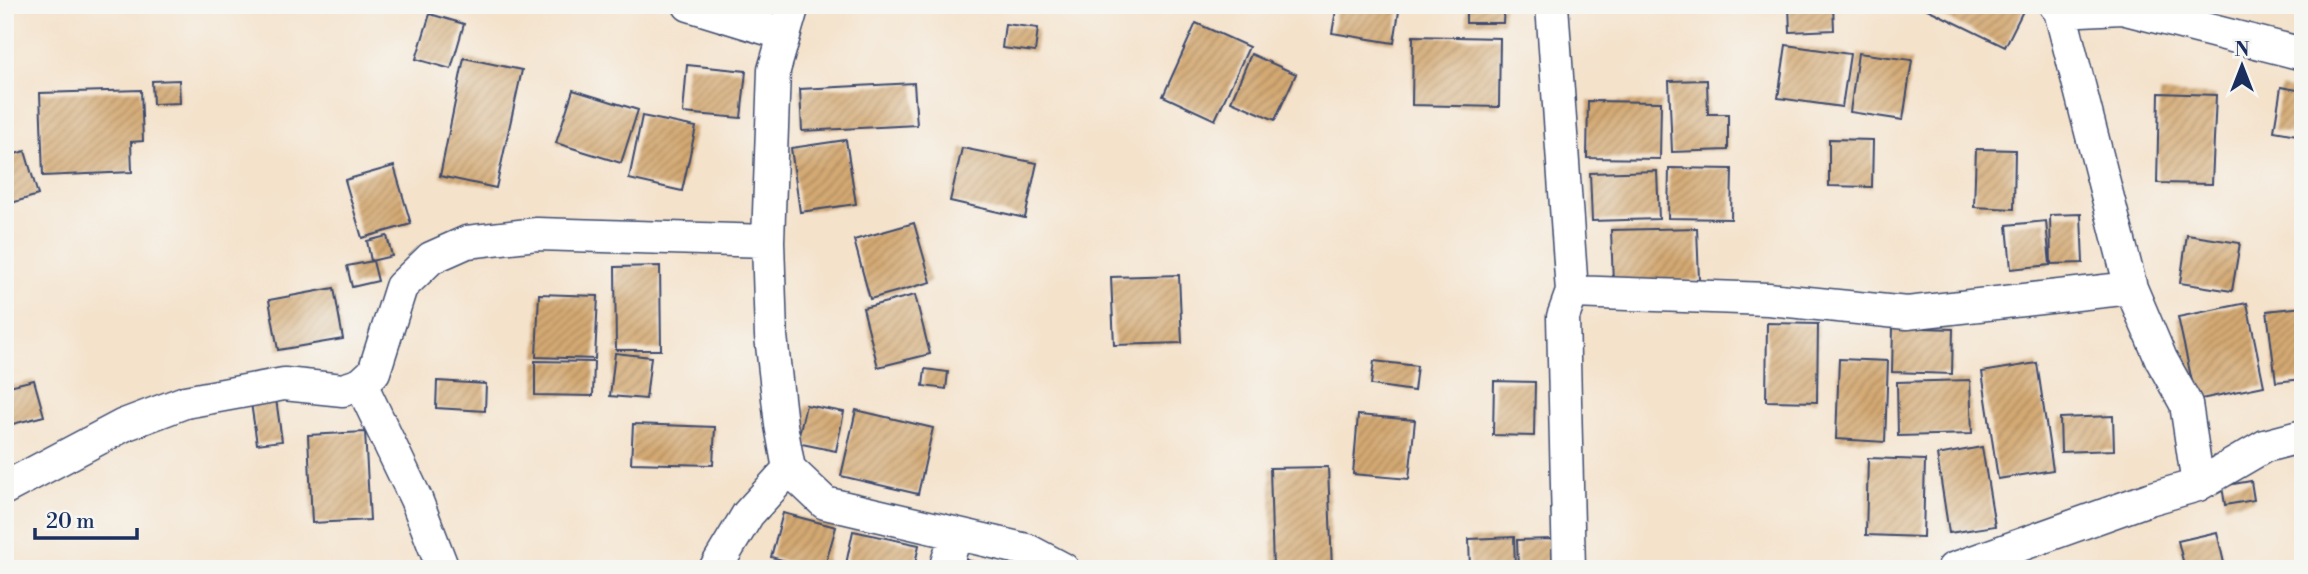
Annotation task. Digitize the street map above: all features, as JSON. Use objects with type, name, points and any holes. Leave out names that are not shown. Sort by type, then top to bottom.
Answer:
[{"type":"street","points":[[689,5],[788,20],[774,70],[768,241],[771,336],[789,469],[825,503],[1027,550],[1063,569]]},
{"type":"street","points":[[1552,5],[1572,292],[1563,317],[1569,569]]},
{"type":"street","points":[[2198,485],[2186,404],[2161,359],[2131,288],[2058,8],[2122,8],[2303,54]]},
{"type":"street","points":[[5,488],[124,425],[185,402],[284,384],[343,390],[361,384],[374,372],[401,287],[431,258],[467,242],[537,234],[768,241]]},
{"type":"street","points":[[1572,292],[1768,299],[1907,313],[2131,288]]},
{"type":"street","points":[[361,384],[416,499],[443,569]]},
{"type":"street","points":[[1953,569],[2149,499],[2198,485],[2264,446],[2303,436]]},
{"type":"street","points":[[715,569],[748,514],[789,469]]},
{"type":"street","points":[[945,569],[956,534]]},
{"type":"building","points":[[1337,5],[1400,5],[1394,43],[1332,33]]},
{"type":"building","points":[[1466,5],[1504,5],[1503,23],[1466,23]]},
{"type":"building","points":[[1789,5],[1833,5],[1834,30],[1790,32]]},
{"type":"building","points":[[1919,5],[2026,5],[2005,47]]},
{"type":"building","points":[[430,14],[464,24],[451,69],[416,59]]},
{"type":"building","points":[[1196,23],[1249,47],[1215,120],[1163,96]]},
{"type":"building","points":[[1005,24],[1038,28],[1035,52],[1002,48]]},
{"type":"building","points":[[1413,36],[1500,38],[1499,107],[1412,105]]},
{"type":"building","points":[[1786,45],[1850,54],[1842,107],[1778,98]]},
{"type":"building","points":[[1858,53],[1912,60],[1903,120],[1850,112]]},
{"type":"building","points":[[1251,54],[1296,74],[1275,120],[1231,101]]},
{"type":"building","points":[[464,58],[522,70],[496,188],[440,176]]},
{"type":"building","points":[[687,65],[746,71],[741,118],[683,113]]},
{"type":"building","points":[[179,80],[180,103],[153,104],[152,81]]},
{"type":"building","points":[[1707,80],[1708,114],[1728,114],[1728,150],[1672,152],[1669,81]]},
{"type":"building","points":[[914,83],[917,125],[802,131],[800,89]]},
{"type":"building","points":[[2281,87],[2303,91],[2303,136],[2274,131]]},
{"type":"building","points":[[141,90],[143,141],[131,142],[132,172],[43,176],[40,93]]},
{"type":"building","points":[[573,90],[638,110],[621,163],[556,143]]},
{"type":"building","points":[[2159,93],[2216,95],[2212,184],[2157,183]]},
{"type":"building","points":[[1588,101],[1661,102],[1660,159],[1587,158]]},
{"type":"building","points":[[642,116],[696,127],[682,191],[629,179]]},
{"type":"building","points":[[1829,139],[1873,140],[1872,187],[1829,186]]},
{"type":"building","points":[[846,140],[856,204],[800,212],[791,148]]},
{"type":"building","points":[[962,148],[1037,163],[1025,218],[950,201]]},
{"type":"building","points":[[1976,149],[2015,150],[2014,209],[1974,207]]},
{"type":"building","points":[[25,151],[38,195],[5,205],[5,157]]},
{"type":"building","points":[[394,166],[411,224],[362,238],[345,180]]},
{"type":"building","points":[[1669,168],[1732,169],[1731,219],[1668,218]]},
{"type":"building","points":[[1657,171],[1659,219],[1592,221],[1590,173]]},
{"type":"building","points":[[2081,214],[2083,263],[2051,264],[2050,215]]},
{"type":"building","points":[[2046,221],[2050,265],[2011,269],[2007,225]]},
{"type":"building","points":[[914,223],[931,282],[870,299],[854,240]]},
{"type":"building","points":[[1697,228],[1699,280],[1613,282],[1611,230]]},
{"type":"building","points":[[2187,235],[2240,243],[2232,291],[2180,283]]},
{"type":"building","points":[[387,236],[392,256],[371,261],[367,241]]},
{"type":"building","points":[[373,261],[378,281],[352,287],[347,266]]},
{"type":"building","points":[[660,266],[661,350],[616,350],[615,267]]},
{"type":"building","points":[[1179,275],[1182,343],[1114,345],[1111,277]]},
{"type":"building","points":[[334,288],[343,339],[278,350],[269,300]]},
{"type":"building","points":[[539,294],[598,296],[595,359],[536,357]]},
{"type":"building","points":[[915,295],[930,354],[878,367],[863,308]]},
{"type":"building","points":[[2247,303],[2264,386],[2196,400],[2178,317]]},
{"type":"building","points":[[2303,307],[2303,379],[2276,382],[2267,311]]},
{"type":"building","points":[[1767,323],[1818,324],[1817,402],[1766,401]]},
{"type":"building","points":[[1893,327],[1953,329],[1952,374],[1892,372]]},
{"type":"building","points":[[615,353],[651,357],[646,399],[610,396]]},
{"type":"building","points":[[1839,359],[1888,361],[1885,442],[1836,439]]},
{"type":"building","points":[[535,361],[594,362],[593,396],[535,395]]},
{"type":"building","points":[[1374,361],[1417,366],[1414,391],[1371,385]]},
{"type":"building","points":[[2037,363],[2053,470],[1998,479],[1982,372]]},
{"type":"building","points":[[925,369],[948,372],[946,389],[923,386]]},
{"type":"building","points":[[34,380],[44,416],[5,426],[5,387]]},
{"type":"building","points":[[1970,380],[1972,434],[1898,436],[1897,382]]},
{"type":"building","points":[[437,381],[486,384],[485,411],[436,408]]},
{"type":"building","points":[[1494,381],[1535,382],[1534,436],[1493,435]]},
{"type":"building","points":[[275,392],[282,441],[257,444],[250,396]]},
{"type":"building","points":[[806,405],[844,412],[836,451],[797,443]]},
{"type":"building","points":[[856,410],[933,428],[918,494],[841,476]]},
{"type":"building","points":[[1358,415],[1415,420],[1409,479],[1353,474]]},
{"type":"building","points":[[2113,416],[2114,450],[2061,452],[2060,418]]},
{"type":"building","points":[[633,424],[715,427],[713,465],[631,463]]},
{"type":"building","points":[[365,432],[370,520],[312,523],[308,435]]},
{"type":"building","points":[[1982,447],[1995,526],[1949,533],[1937,455]]},
{"type":"building","points":[[1868,458],[1925,460],[1923,537],[1866,535]]},
{"type":"building","points":[[1328,467],[1332,569],[1273,569],[1270,468]]},
{"type":"building","points":[[2251,481],[2254,500],[2225,505],[2222,486]]},
{"type":"building","points":[[783,513],[836,527],[824,569],[771,557]]},
{"type":"building","points":[[853,531],[919,545],[914,569],[845,569]]},
{"type":"building","points":[[2217,532],[2224,563],[2200,569],[2185,569],[2178,541]]},
{"type":"building","points":[[1514,537],[1515,569],[1470,569],[1469,539]]},
{"type":"building","points":[[1552,539],[1553,569],[1518,569],[1517,540]]},
{"type":"building","points":[[963,559],[997,568],[997,569],[961,569]]}]
